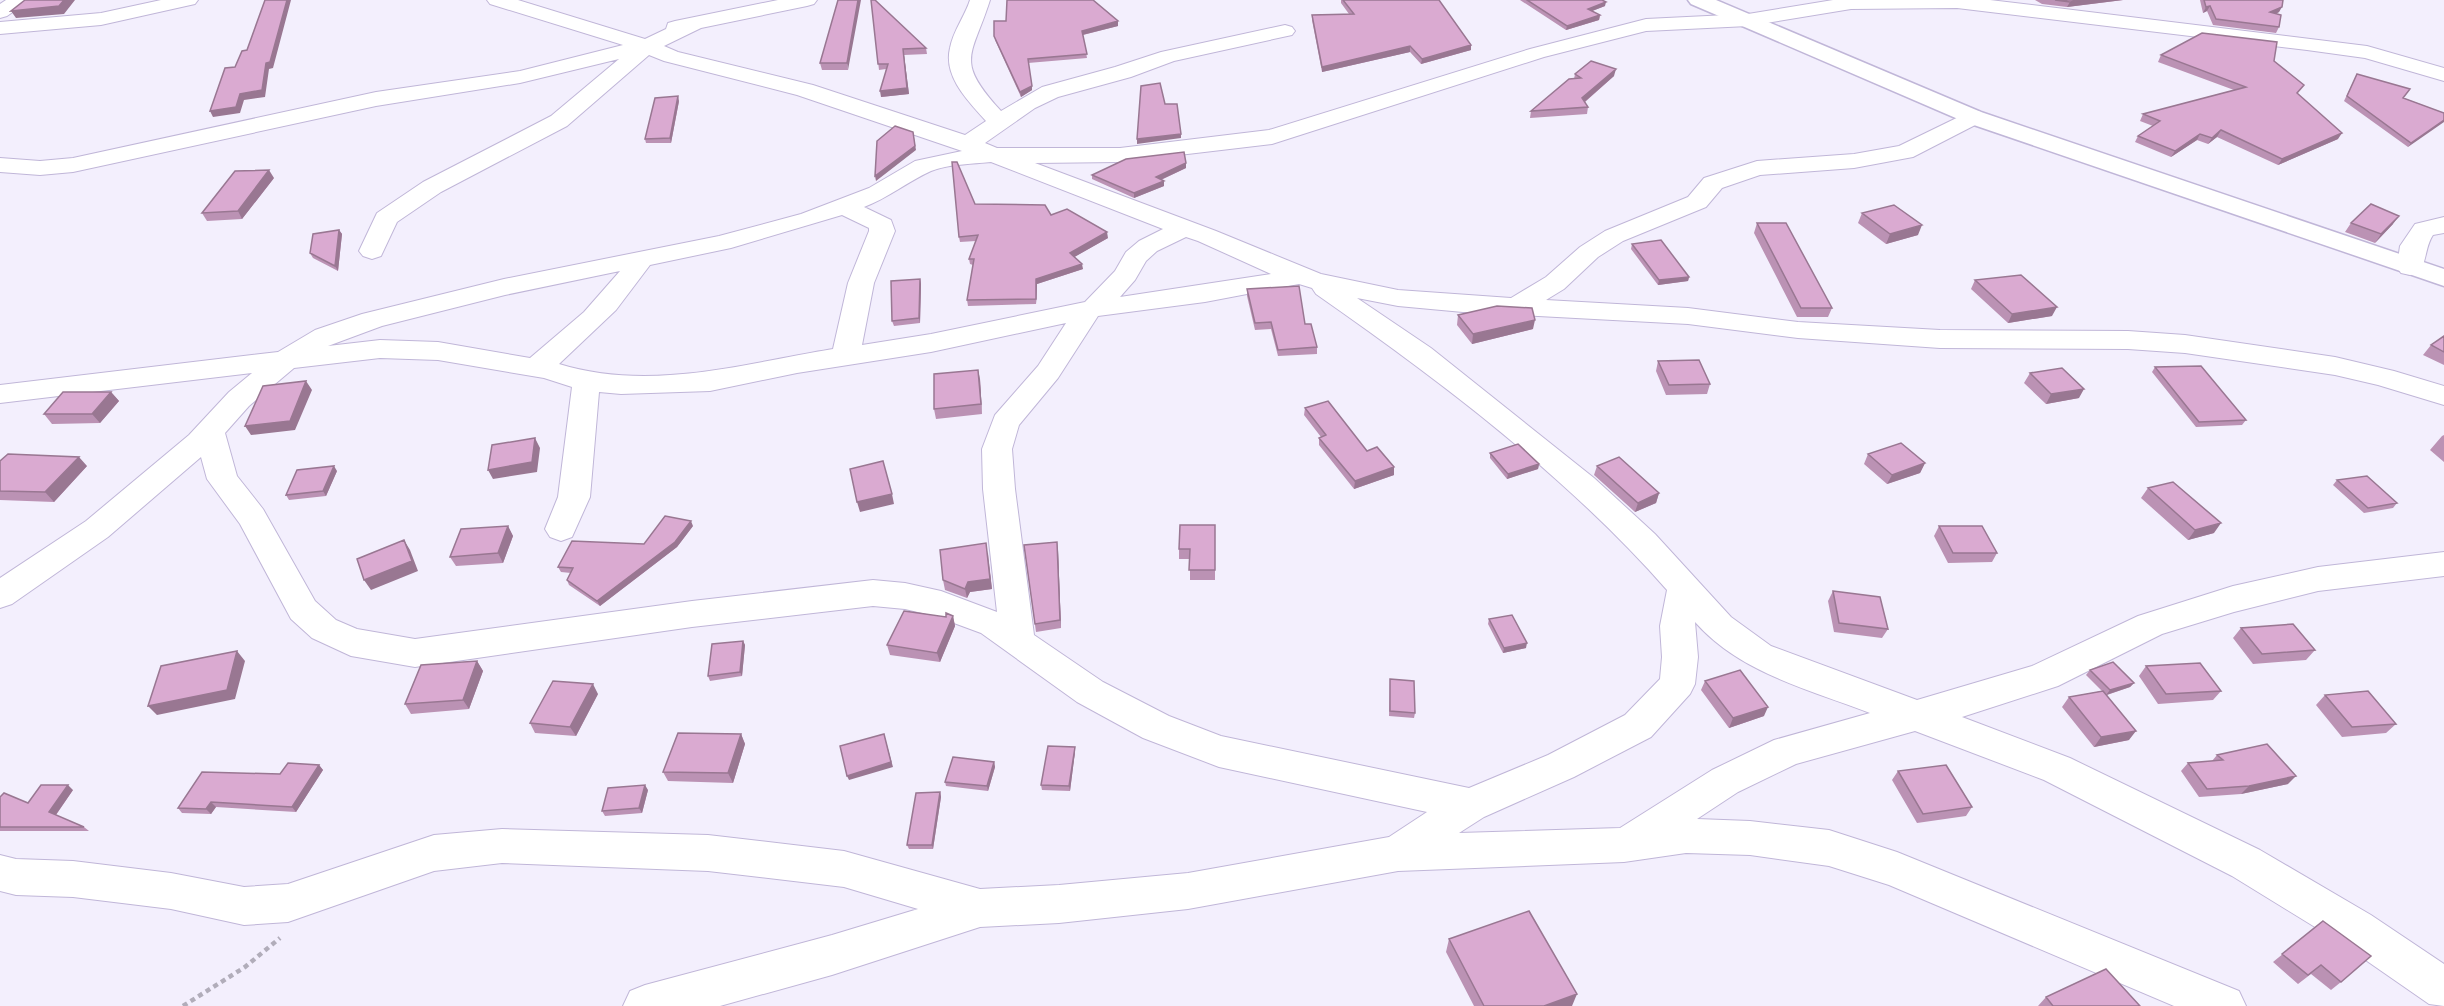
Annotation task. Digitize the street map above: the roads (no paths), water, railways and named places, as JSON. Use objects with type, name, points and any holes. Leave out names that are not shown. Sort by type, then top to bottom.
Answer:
[{"type":"street","points":[[0,12],[20,0]]},
{"type":"street","points":[[0,28],[101,20],[189,0]]},
{"type":"street","points":[[497,0],[648,46],[671,57],[805,90],[968,144],[1308,278],[1398,298],[1688,316],[1798,330],[1940,339],[2128,340],[2185,344],[2335,366],[2384,377],[2444,396]]},
{"type":"street","points":[[618,37],[710,14],[807,0]]},
{"type":"street","points":[[980,0],[960,48],[959,64],[962,76],[1000,123]]},
{"type":"street","points":[[1646,25],[1672,8],[1679,0]]},
{"type":"street","points":[[1698,0],[1973,117],[2444,278]]},
{"type":"street","points":[[0,595],[98,529],[157,481],[210,431],[238,399],[287,359],[326,336],[372,320],[504,287],[722,243],[845,207],[878,193],[923,166],[957,158],[994,154],[1061,157],[1120,155],[1272,137],[1401,94],[1537,53],[1646,25],[1748,20],[1851,3],[1957,1],[2367,52],[2444,75]]},
{"type":"street","points":[[372,251],[386,218],[432,187],[559,121],[648,46],[710,14]]},
{"type":"street","points":[[968,144],[1028,103],[1050,92],[1123,72],[1167,56],[1285,31]]},
{"type":"street","points":[[0,165],[40,168],[73,165],[376,99],[520,77],[648,46]]},
{"type":"street","points":[[1516,307],[1556,283],[1589,252],[1614,236],[1697,202],[1713,183],[1757,168],[1854,161],[1905,152],[1973,117]]},
{"type":"street","points":[[845,207],[882,225],[882,231],[861,283],[846,357]]},
{"type":"street","points":[[2410,267],[2413,246],[2424,229],[2444,225]]},
{"type":"street","points":[[1018,643],[999,489],[997,449],[1005,422],[1048,372],[1091,309],[1126,274],[1136,257],[1148,246],[1184,228]]},
{"type":"street","points":[[536,368],[598,316],[622,290],[642,258]]},
{"type":"street","points":[[0,394],[380,349],[438,351],[536,368],[590,382],[657,386],[710,382],[931,343],[1091,309],[1308,278],[1421,354],[1489,407],[1583,486],[1644,542],[1719,626],[1759,656],[2057,769],[2246,863],[2356,929],[2444,989]]},
{"type":"street","points":[[561,529],[574,497],[585,388],[590,382]]},
{"type":"street","points":[[210,431],[222,479],[252,517],[303,610],[324,629],[351,642],[415,652],[692,614],[873,593],[905,596],[941,604],[993,624],[1090,692],[1156,727],[1219,751],[1470,806]]},
{"type":"street","points":[[1624,845],[1725,781],[1787,751],[1916,716],[2045,676],[2150,625],[2233,599],[2318,579],[2444,564]]},
{"type":"street","points":[[1398,853],[1470,806],[1561,766],[1638,726],[1677,684],[1680,657],[1677,626],[1684,586]]},
{"type":"street","points":[[645,1006],[832,955],[980,908],[1059,904],[1188,891],[1398,853],[1624,845],[1686,836],[1750,838],[1829,848],[1897,870],[2224,1006]]},
{"type":"street","points":[[0,873],[16,877],[73,879],[171,891],[244,906],[288,903],[434,853],[502,846],[696,852],[844,868],[980,908]]}]
